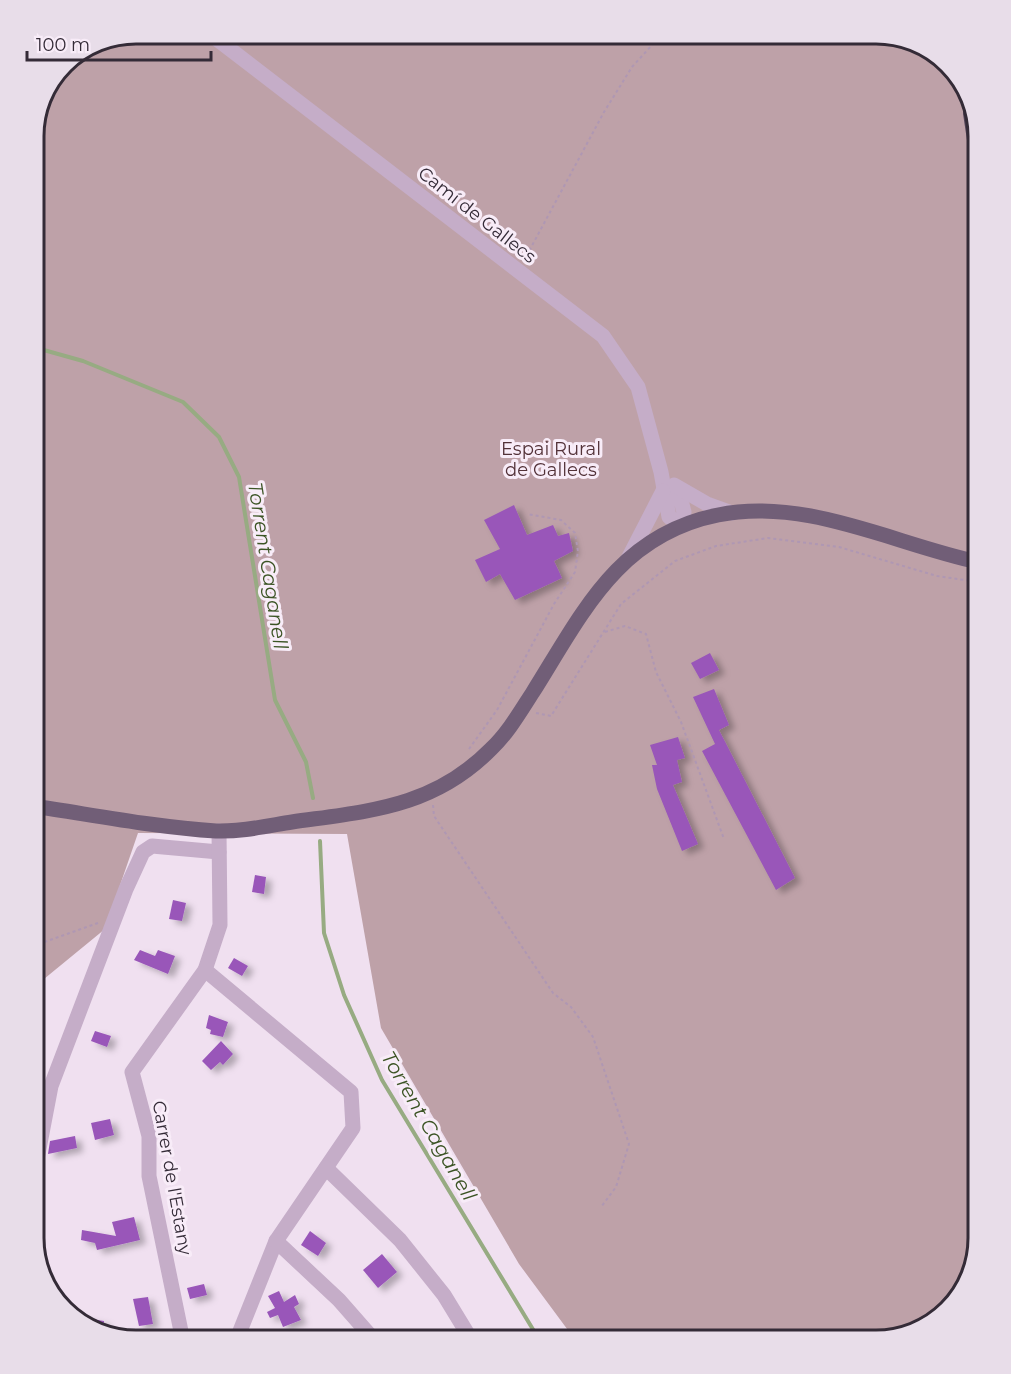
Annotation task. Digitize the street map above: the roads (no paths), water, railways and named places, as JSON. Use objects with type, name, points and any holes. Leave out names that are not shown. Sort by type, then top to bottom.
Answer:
[{"type":"main road","points":[[43,807],[219,831],[371,812],[432,791],[466,770],[492,748],[522,710],[580,615],[628,559],[641,548],[682,525],[732,513],[776,512],[813,517],[968,558]]},
{"type":"street","name":"Camí de Gallecs","points":[[222,43],[603,336],[638,387],[662,472],[670,490],[669,517],[682,525]]},
{"type":"street","points":[[628,559],[670,490],[732,513]]},
{"type":"street","name":"Carrer de l'Estany","points":[[181,1330],[149,1176],[149,1136],[132,1072],[205,970],[220,925],[219,831]]},
{"type":"street","points":[[43,1127],[51,1086],[126,889],[147,847],[219,852]]},
{"type":"street","points":[[205,970],[351,1092],[353,1128],[276,1241],[240,1330]]},
{"type":"street","points":[[326,1168],[400,1240],[444,1295],[465,1330]]},
{"type":"street","points":[[276,1241],[339,1300],[365,1330]]},
{"type":"waterway","name":"Torrent Caganell","points":[[44,350],[83,361],[183,402],[219,437],[239,477],[275,700],[306,762],[313,798]]},
{"type":"waterway","name":"Torrent Caganell","points":[[320,841],[324,933],[344,995],[382,1080],[533,1330]]},
{"type":"park label","name":"Espai Rural de Gallecs","points":[[551,459]]}]
